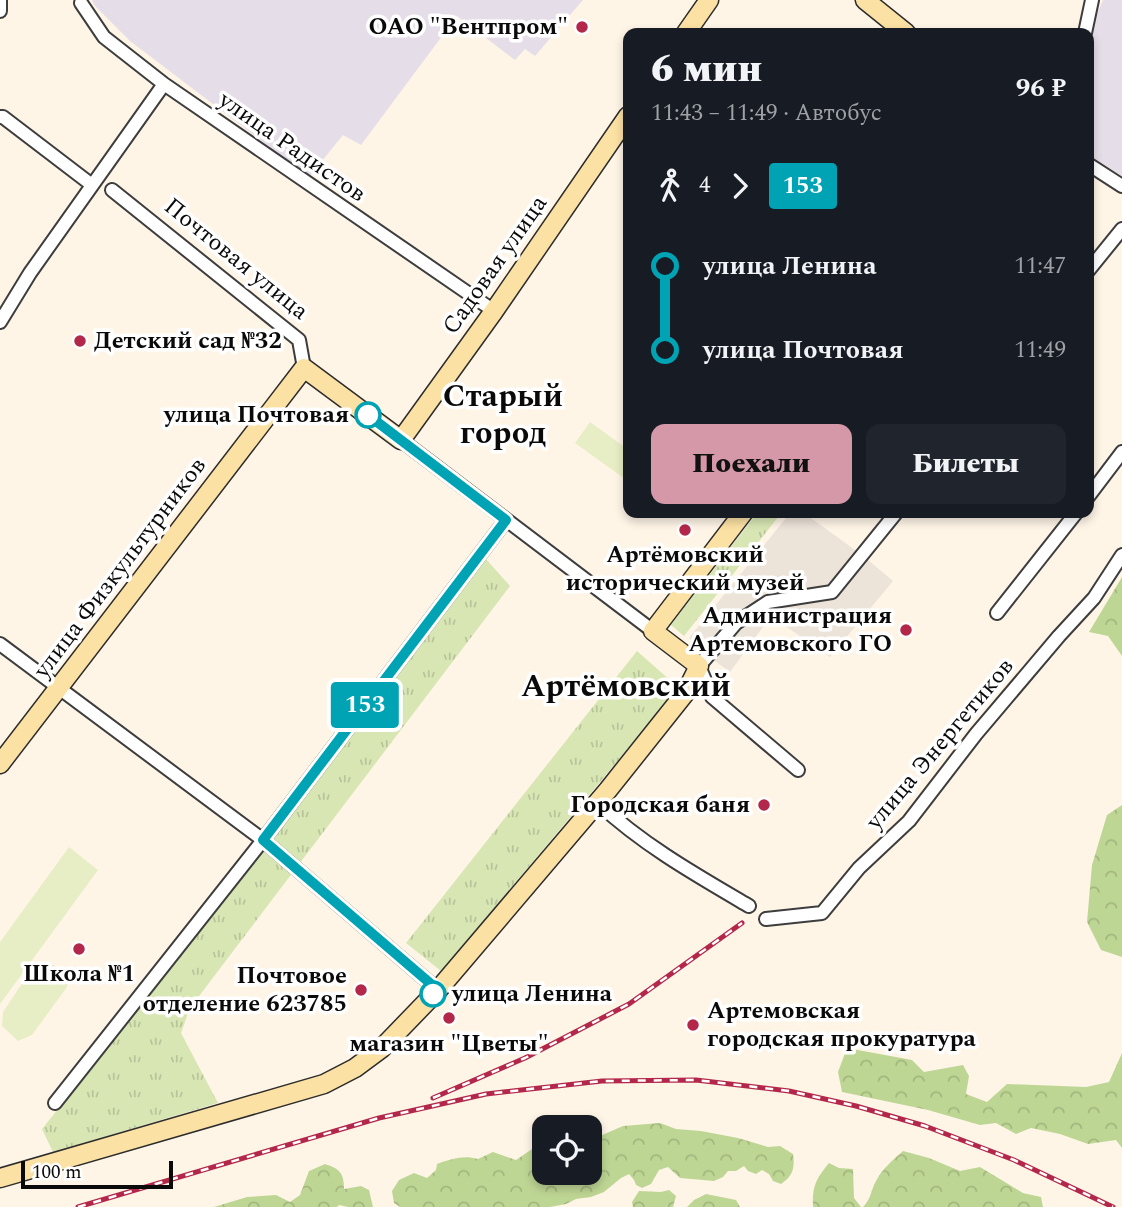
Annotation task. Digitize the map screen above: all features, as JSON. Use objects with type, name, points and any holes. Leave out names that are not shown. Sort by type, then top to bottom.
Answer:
[{"type":"street","points":[[0,0],[0,11]]},
{"type":"street","points":[[689,28],[709,0]]},
{"type":"street","points":[[865,0],[900,28]]},
{"type":"street","points":[[1085,28],[1092,0]]},
{"type":"street","name":"улица Радистов","points":[[81,3],[104,37],[164,84],[494,311]]},
{"type":"street","points":[[0,322],[30,273],[164,84]]},
{"type":"street","points":[[0,117],[92,185]]},
{"type":"street","name":"Садовая улица","points":[[401,440],[494,311],[623,123]]},
{"type":"street","points":[[1094,168],[1122,186]]},
{"type":"street","name":"Почтовая улица","points":[[112,190],[299,340],[304,368]]},
{"type":"street","points":[[1094,264],[1122,229]]},
{"type":"street","points":[[304,368],[699,666],[712,697],[798,770]]},
{"type":"street","name":"улица Физкультурников","points":[[0,764],[304,368]]},
{"type":"street","points":[[1094,489],[1122,452]]},
{"type":"street","points":[[653,631],[739,518]]},
{"type":"street","points":[[0,1178],[324,1084],[355,1068],[382,1048],[438,990],[598,803],[685,692],[699,666],[736,623],[768,602],[832,592],[892,518]]},
{"type":"street","points":[[997,613],[1072,518]]},
{"type":"street","points":[[55,1103],[263,840],[506,520]]},
{"type":"street","name":"улица Энергетиков","points":[[766,919],[822,913],[859,868],[909,821],[976,734],[1094,598],[1122,555]]},
{"type":"street","points":[[0,644],[263,840],[438,990]]},
{"type":"street","points":[[598,803],[620,824],[671,861],[749,906]]},
{"type":"shaded area","points":[[92,0],[583,0],[535,56],[525,49],[515,60],[457,16],[361,145],[343,135],[309,177],[130,41]]},
{"type":"shaded area","points":[[1103,0],[1122,0],[1122,176],[1094,158],[1094,28],[1091,28]]},
{"type":"shaded area","points":[[786,518],[811,518],[893,581],[830,657],[771,616],[730,672],[689,638]]},
{"type":"green space","points":[[590,422],[623,446],[623,478],[575,443]]},
{"type":"green space","points":[[753,518],[777,518],[684,636],[671,625]]},
{"type":"green space","points":[[486,559],[510,586],[190,1008],[181,1033],[218,1103],[53,1152],[42,1129],[162,979]]},
{"type":"green space","points":[[1122,577],[1122,656],[1108,636],[1089,632]]},
{"type":"green space","points":[[637,651],[679,688],[441,971],[406,943]]},
{"type":"green space","points":[[1122,805],[1122,957],[1101,950],[1087,922],[1092,865],[1107,815]]},
{"type":"green space","points":[[69,847],[98,870],[0,1004],[0,942]]},
{"type":"green space","points":[[50,963],[68,974],[67,987],[32,1035],[18,1041],[2,1026],[3,1012],[35,964]]},
{"type":"green space","points":[[847,1048],[912,1060],[924,1072],[963,1065],[969,1076],[966,1094],[987,1102],[1007,1084],[1086,1087],[1109,1082],[1122,1053],[1122,1148],[1116,1140],[1088,1144],[1031,1128],[1016,1134],[996,1123],[980,1125],[928,1110],[842,1092],[838,1072]]},
{"type":"green space","points":[[660,1123],[676,1129],[738,1138],[768,1147],[780,1146],[793,1154],[794,1163],[788,1178],[781,1184],[773,1181],[769,1174],[762,1170],[756,1174],[744,1166],[736,1171],[728,1171],[714,1181],[680,1178],[668,1167],[659,1170],[651,1184],[642,1188],[636,1185],[629,1174],[604,1192],[550,1207],[400,1207],[394,1203],[392,1191],[399,1180],[414,1173],[427,1178],[436,1170],[437,1164],[453,1159],[478,1159],[493,1152],[516,1160],[532,1149],[532,1185],[602,1185],[602,1135],[623,1126]]},
{"type":"green space","points":[[903,1151],[960,1171],[980,1167],[1023,1193],[1041,1197],[1043,1207],[863,1207],[881,1173]]},
{"type":"green space","points":[[829,1163],[839,1168],[853,1169],[854,1198],[861,1207],[813,1207],[816,1183]]},
{"type":"green space","points":[[325,1164],[340,1172],[344,1189],[361,1186],[369,1190],[373,1207],[214,1207],[247,1197],[276,1195],[290,1202],[300,1195],[309,1171]]},
{"type":"green space","points":[[669,1190],[676,1196],[673,1207],[633,1207],[632,1202],[639,1191]]},
{"type":"green space","points":[[706,1194],[736,1200],[740,1207],[687,1207]]},
{"type":"railway","points":[[433,1098],[525,1058],[629,1004],[742,923]]},
{"type":"railway","points":[[78,1207],[379,1118],[486,1094],[602,1081],[696,1080],[789,1091],[856,1106],[925,1126],[1014,1160],[1113,1207]]},
{"type":"bus line","name":"153","points":[[368,415],[506,520],[263,840],[438,990],[433,994]]},
{"type":"place","name":"ОАО \"Вентпром\"","points":[[582,27]]},
{"type":"place","name":"Детский сад №32","points":[[80,341]]},
{"type":"place","name":"улица Почтовая","points":[[368,415]]},
{"type":"place","name":"Артёмовский исторический музей","points":[[685,530]]},
{"type":"place","name":"Администрация Артемовского ГО","points":[[906,630]]},
{"type":"place","name":"Городская баня","points":[[764,805]]},
{"type":"place","name":"Школа №1","points":[[79,949]]},
{"type":"place","name":"Почтовое отделение 623785","points":[[361,990]]},
{"type":"place","name":"улица Ленина","points":[[433,994]]},
{"type":"place","name":"магазин \"Цветы\"","points":[[449,1018]]},
{"type":"place","name":"Артемовская городская прокуратура","points":[[693,1025]]},
{"type":"district","name":"Старый город","points":[[503,414]]},
{"type":"district","name":"Артёмовский","points":[[626,686]]}]
